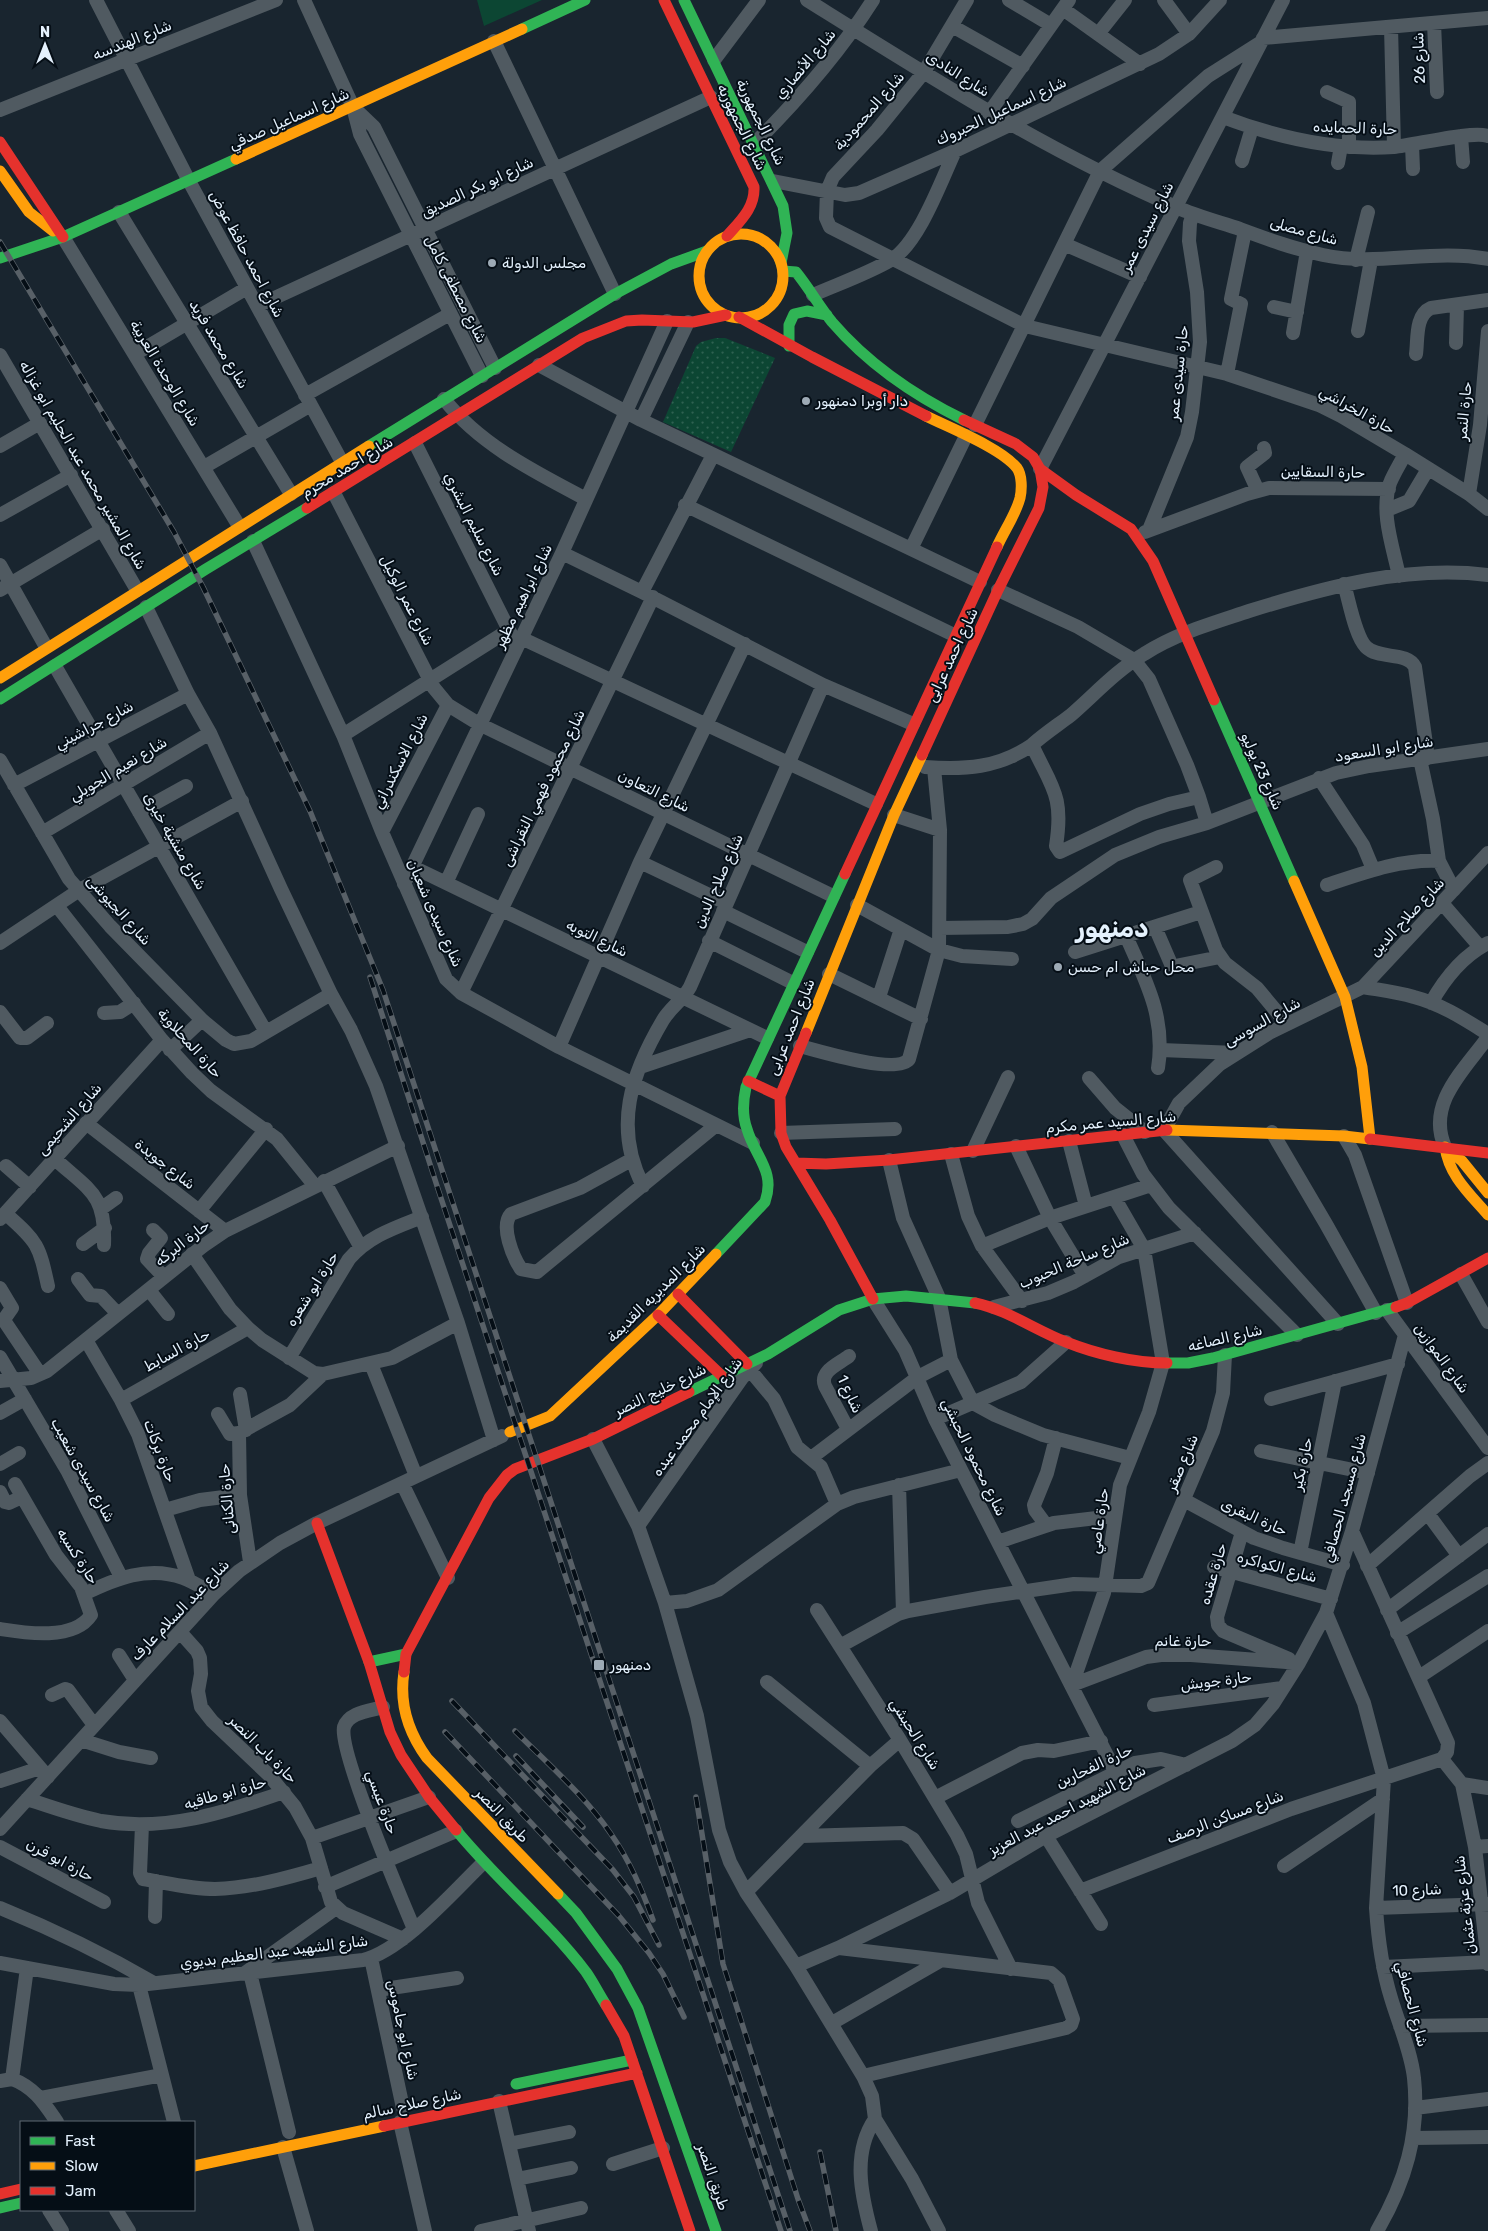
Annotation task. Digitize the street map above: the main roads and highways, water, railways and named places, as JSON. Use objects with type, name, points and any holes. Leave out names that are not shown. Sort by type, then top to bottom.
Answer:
[{"type":"main road","name":"شارع اسماعيل صدقي","points":[[1,258],[63,237],[353,107],[585,0]]},
{"type":"main road","name":"شارع الجمهوريه","points":[[664,0],[754,187],[754,200],[751,207],[727,236]]},
{"type":"main road","name":"شارع الجمهورية","points":[[684,0],[755,143],[783,206],[788,224],[782,267]]},
{"type":"main road","name":"شارع الوحدة العربية","points":[[0,142],[63,237]]},
{"type":"main road","name":"شارع الوحدة العربية","points":[[0,171],[30,214],[41,224],[63,237]]},
{"type":"main road","points":[[738,234],[759,238],[769,244],[782,267],[782,284],[778,295],[771,305],[756,314],[739,318],[726,315],[706,299],[701,288],[699,275],[701,263],[707,251],[716,242],[727,236],[738,234]]},
{"type":"main road","name":"شارع احمد محرم","points":[[0,678],[239,526],[615,294],[671,264],[707,251]]},
{"type":"main road","name":"شارع احمد عرابى","points":[[753,1143],[744,1116],[744,1102],[748,1081],[954,635],[1016,508],[1022,482],[1019,472],[1013,464],[971,431],[900,386],[870,362],[827,315],[796,272],[782,267]]},
{"type":"main road","points":[[789,346],[787,326],[792,316],[803,310],[827,315]]},
{"type":"main road","name":"شارع احمد محرم","points":[[0,699],[583,338],[610,325],[646,319],[702,322],[726,315]]},
{"type":"main road","name":"شارع احمد عرابى","points":[[739,318],[789,346],[971,431],[1022,448],[1033,457],[1040,469],[1043,486],[1039,508],[998,590],[894,815],[780,1096],[781,1133],[786,1147],[796,1163]]},
{"type":"main road","name":"شارع 23 يوليو","points":[[1040,469],[1076,495],[1143,533],[1153,561],[1345,997],[1362,1060],[1368,1096],[1370,1138]]},
{"type":"main road","points":[[748,1081],[780,1096]]},
{"type":"main road","name":"شارع السيد عمر مكرم","points":[[796,1163],[826,1164],[889,1160],[1164,1130],[1272,1132],[1344,1136],[1445,1147],[1488,1154]]},
{"type":"main road","name":"شارع المديريه القديمة","points":[[510,1432],[550,1416],[658,1315],[765,1202],[771,1186],[768,1173],[753,1143]]},
{"type":"main road","points":[[1445,1147],[1462,1161],[1488,1193]]},
{"type":"main road","points":[[1445,1147],[1450,1169],[1488,1215]]},
{"type":"main road","name":"شارع محمود الحبشي","points":[[796,1163],[873,1300]]},
{"type":"main road","name":"شارع الصاغه","points":[[873,1300],[906,1296],[938,1298],[994,1307],[1066,1342],[1123,1358],[1163,1363],[1188,1363],[1225,1355],[1382,1312],[1407,1303],[1488,1258]]},
{"type":"main road","name":"شارع خليج النصر","points":[[564,1449],[593,1439],[722,1376],[748,1367],[678,1294]]},
{"type":"main road","name":"شارع الإمام محمد عبده","points":[[768,1354],[823,1318],[848,1307],[873,1300]]},
{"type":"main road","points":[[658,1315],[722,1376]]},
{"type":"main road","name":"طريق النصر","points":[[564,1449],[515,1469],[507,1475],[489,1498],[406,1654],[402,1672],[402,1700],[416,1743],[427,1758],[555,1890],[586,1925],[612,2014],[624,2036],[637,2073],[686,2229]]},
{"type":"main road","name":"طريق النصر","points":[[317,1523],[369,1662],[401,1755],[429,1797],[483,1863],[563,1944],[597,1964],[638,2008],[716,2231]]},
{"type":"main road","points":[[369,1662],[406,1654]]},
{"type":"main road","points":[[563,1944],[578,1939],[586,1925]]},
{"type":"main road","points":[[505,2087],[632,2060]]},
{"type":"main road","name":"شارع صلاح سالم","points":[[195,2166],[287,2136],[402,2112],[498,2101],[637,2073]]},
{"type":"main road","points":[[0,2194],[20,2190]]},
{"type":"main road","points":[[0,2208],[20,2203]]},
{"type":"railway","points":[[0,242],[174,532],[203,587],[310,811],[383,990],[790,2231]]},
{"type":"railway","points":[[370,977],[781,2231]]},
{"type":"railway","points":[[452,1701],[613,1870],[634,1897],[659,1945]]},
{"type":"railway","points":[[515,1731],[578,1793],[601,1820],[635,1876],[653,1920]]},
{"type":"railway","points":[[445,1732],[619,1916],[649,1953],[663,1974],[684,2017]]},
{"type":"railway","points":[[516,1756],[583,1827]]},
{"type":"railway","points":[[696,1797],[723,1964],[810,2231]]},
{"type":"railway","points":[[820,2152],[836,2231]]},
{"type":"place","name":"مجلس الدولة","points":[[492,263]]},
{"type":"place","name":"دار أوبرا دمنهور","points":[[806,401]]},
{"type":"place","name":"محل حباش ام حسن","points":[[1058,967]]},
{"type":"place","name":"دمنهور","points":[[599,1665]]},
{"type":"district","name":"دمنهور","points":[[1112,928]]}]
